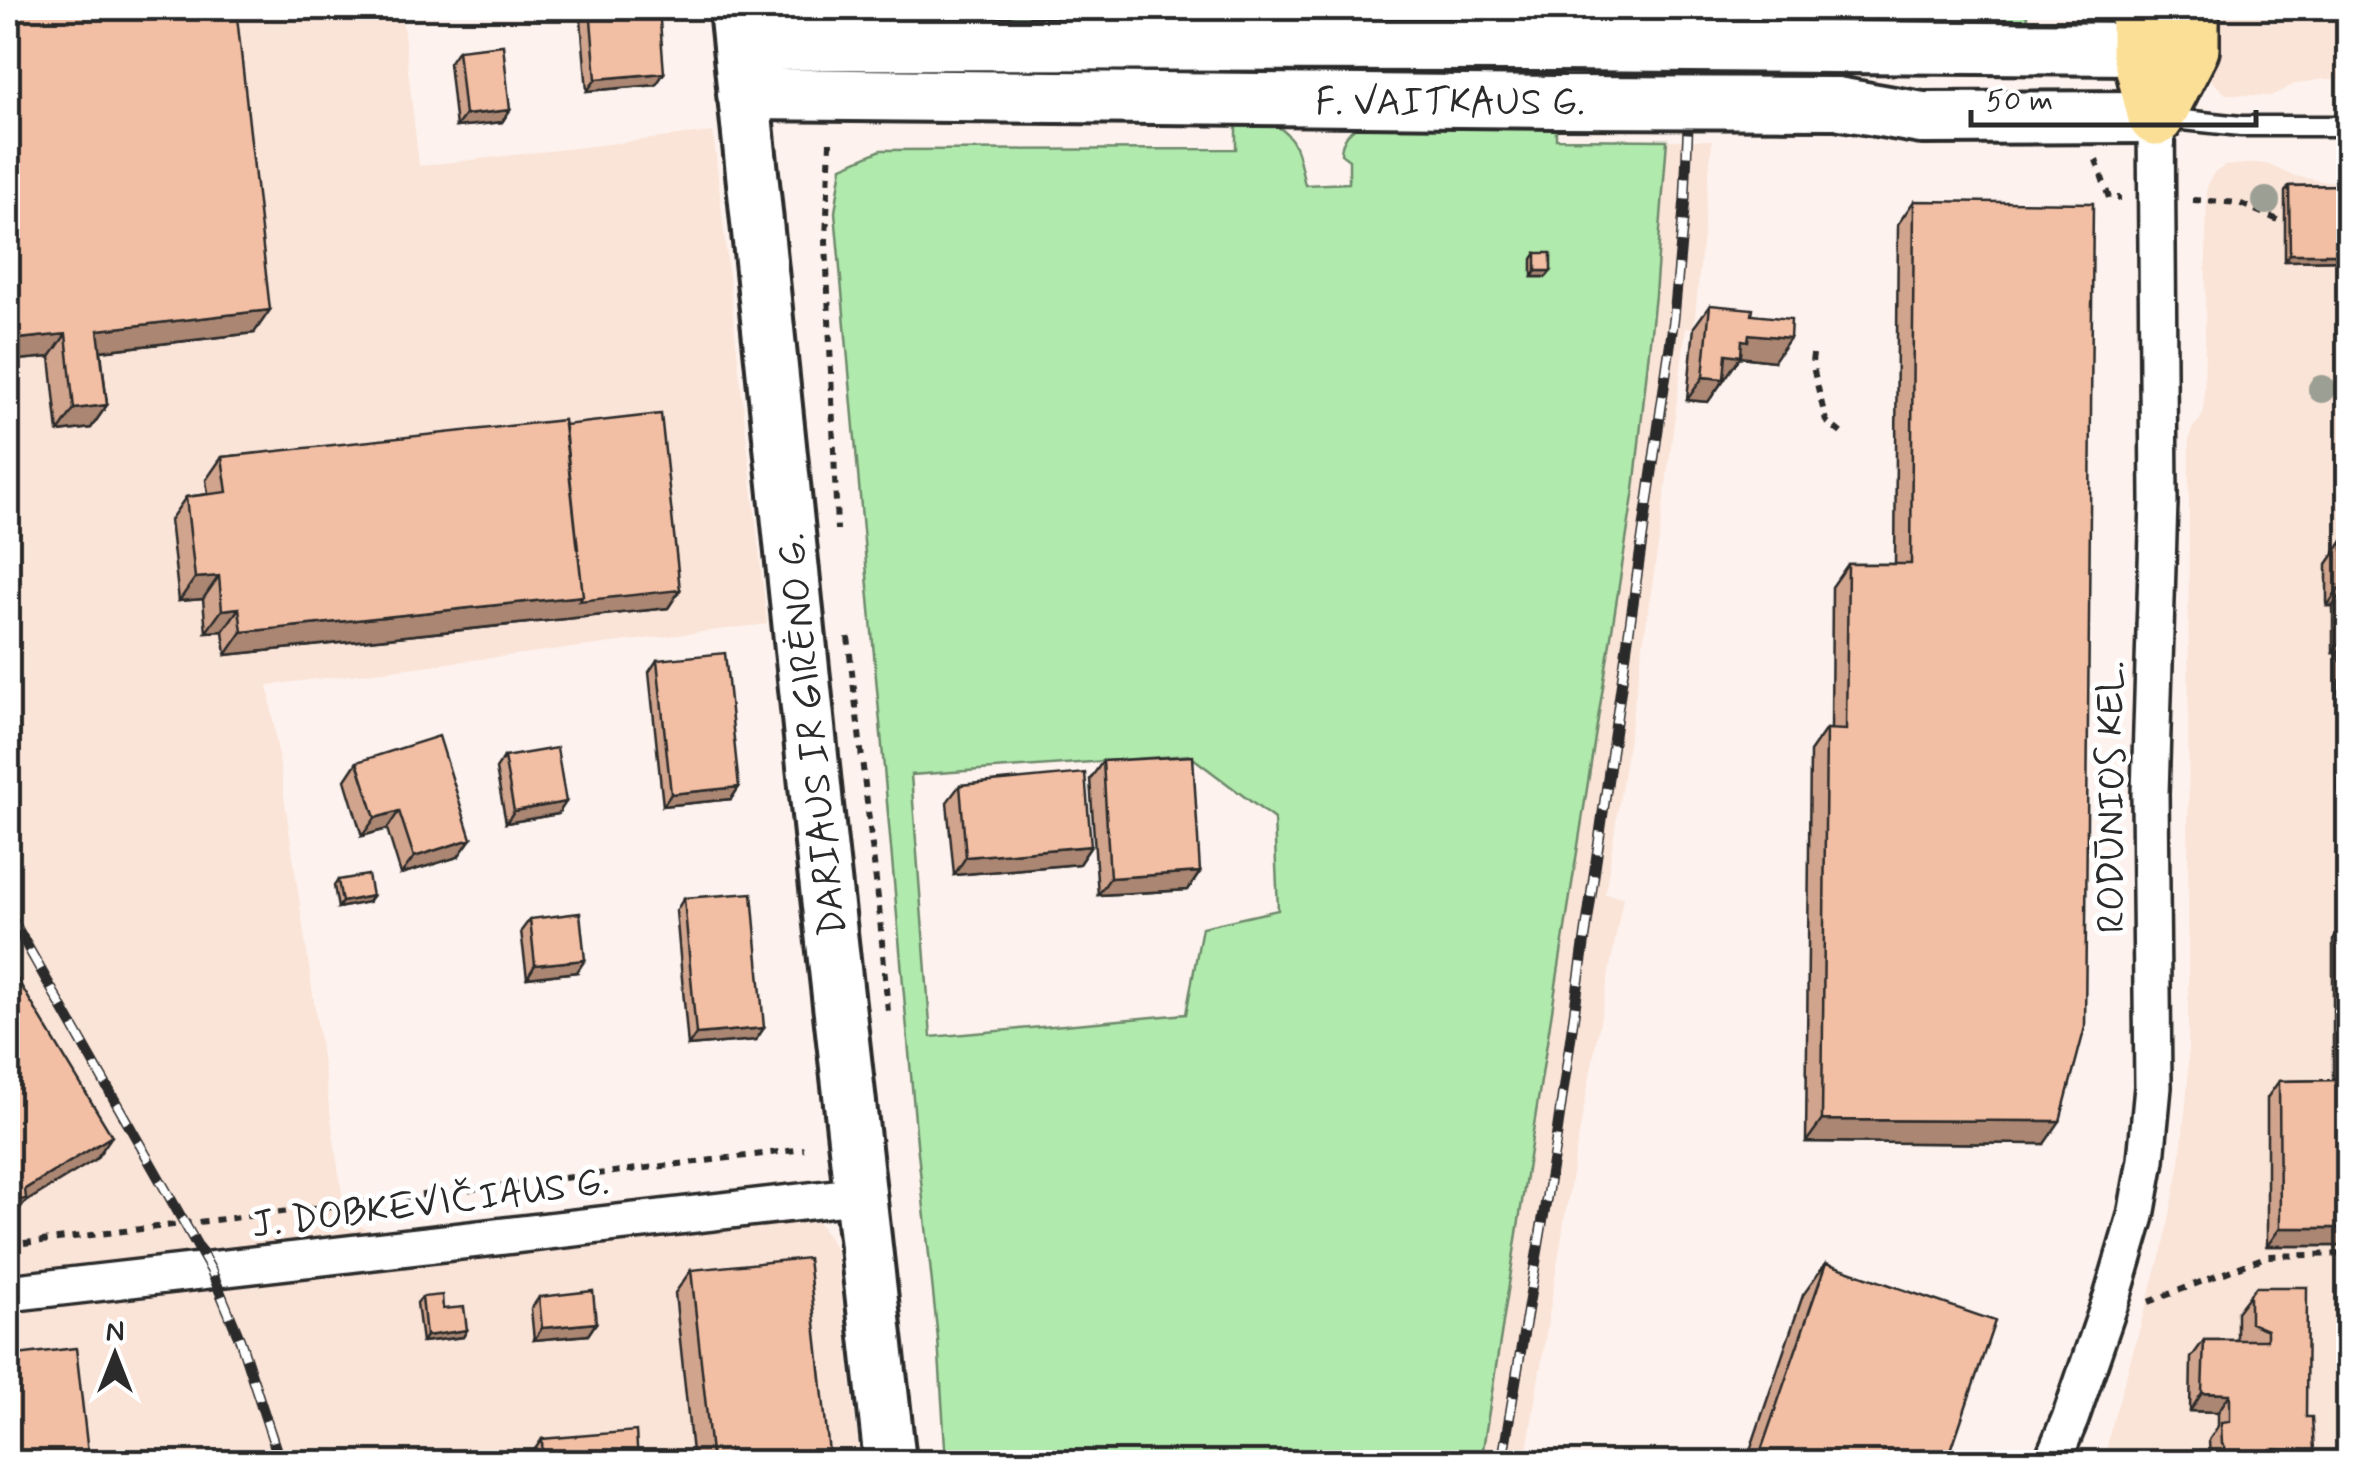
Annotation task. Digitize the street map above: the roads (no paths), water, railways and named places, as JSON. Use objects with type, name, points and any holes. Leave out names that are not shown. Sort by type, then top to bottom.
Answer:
[{"type":"main road","points":[[2156,118],[2191,48],[2191,8]]},
{"type":"main road","name":"F. VAITKAUS G.","points":[[737,26],[1556,46],[1837,47],[2139,28]]},
{"type":"main road","name":"DARIAUS IR GIRĖNO G.","points":[[737,26],[890,1462]]},
{"type":"main road","points":[[2139,28],[2156,118]]},
{"type":"main road","name":"F. VAITKAUS G.","points":[[743,94],[1836,103],[1922,118],[2156,118]]},
{"type":"street","name":"RODŪNIOS KEL.","points":[[2052,1462],[2113,1294],[2136,1216],[2153,1087],[2150,794],[2160,501],[2156,118]]},
{"type":"street","name":"J. DOBKEVIČIAUS G.","points":[[8,1293],[862,1195]]},
{"type":"lane","points":[[2156,118],[2241,126],[2348,126]]},
{"type":"railway","points":[[1502,1462],[1555,1147],[1674,318],[1685,198],[1693,8]]},
{"type":"railway","points":[[8,912],[211,1270],[240,1340],[280,1462]]}]
